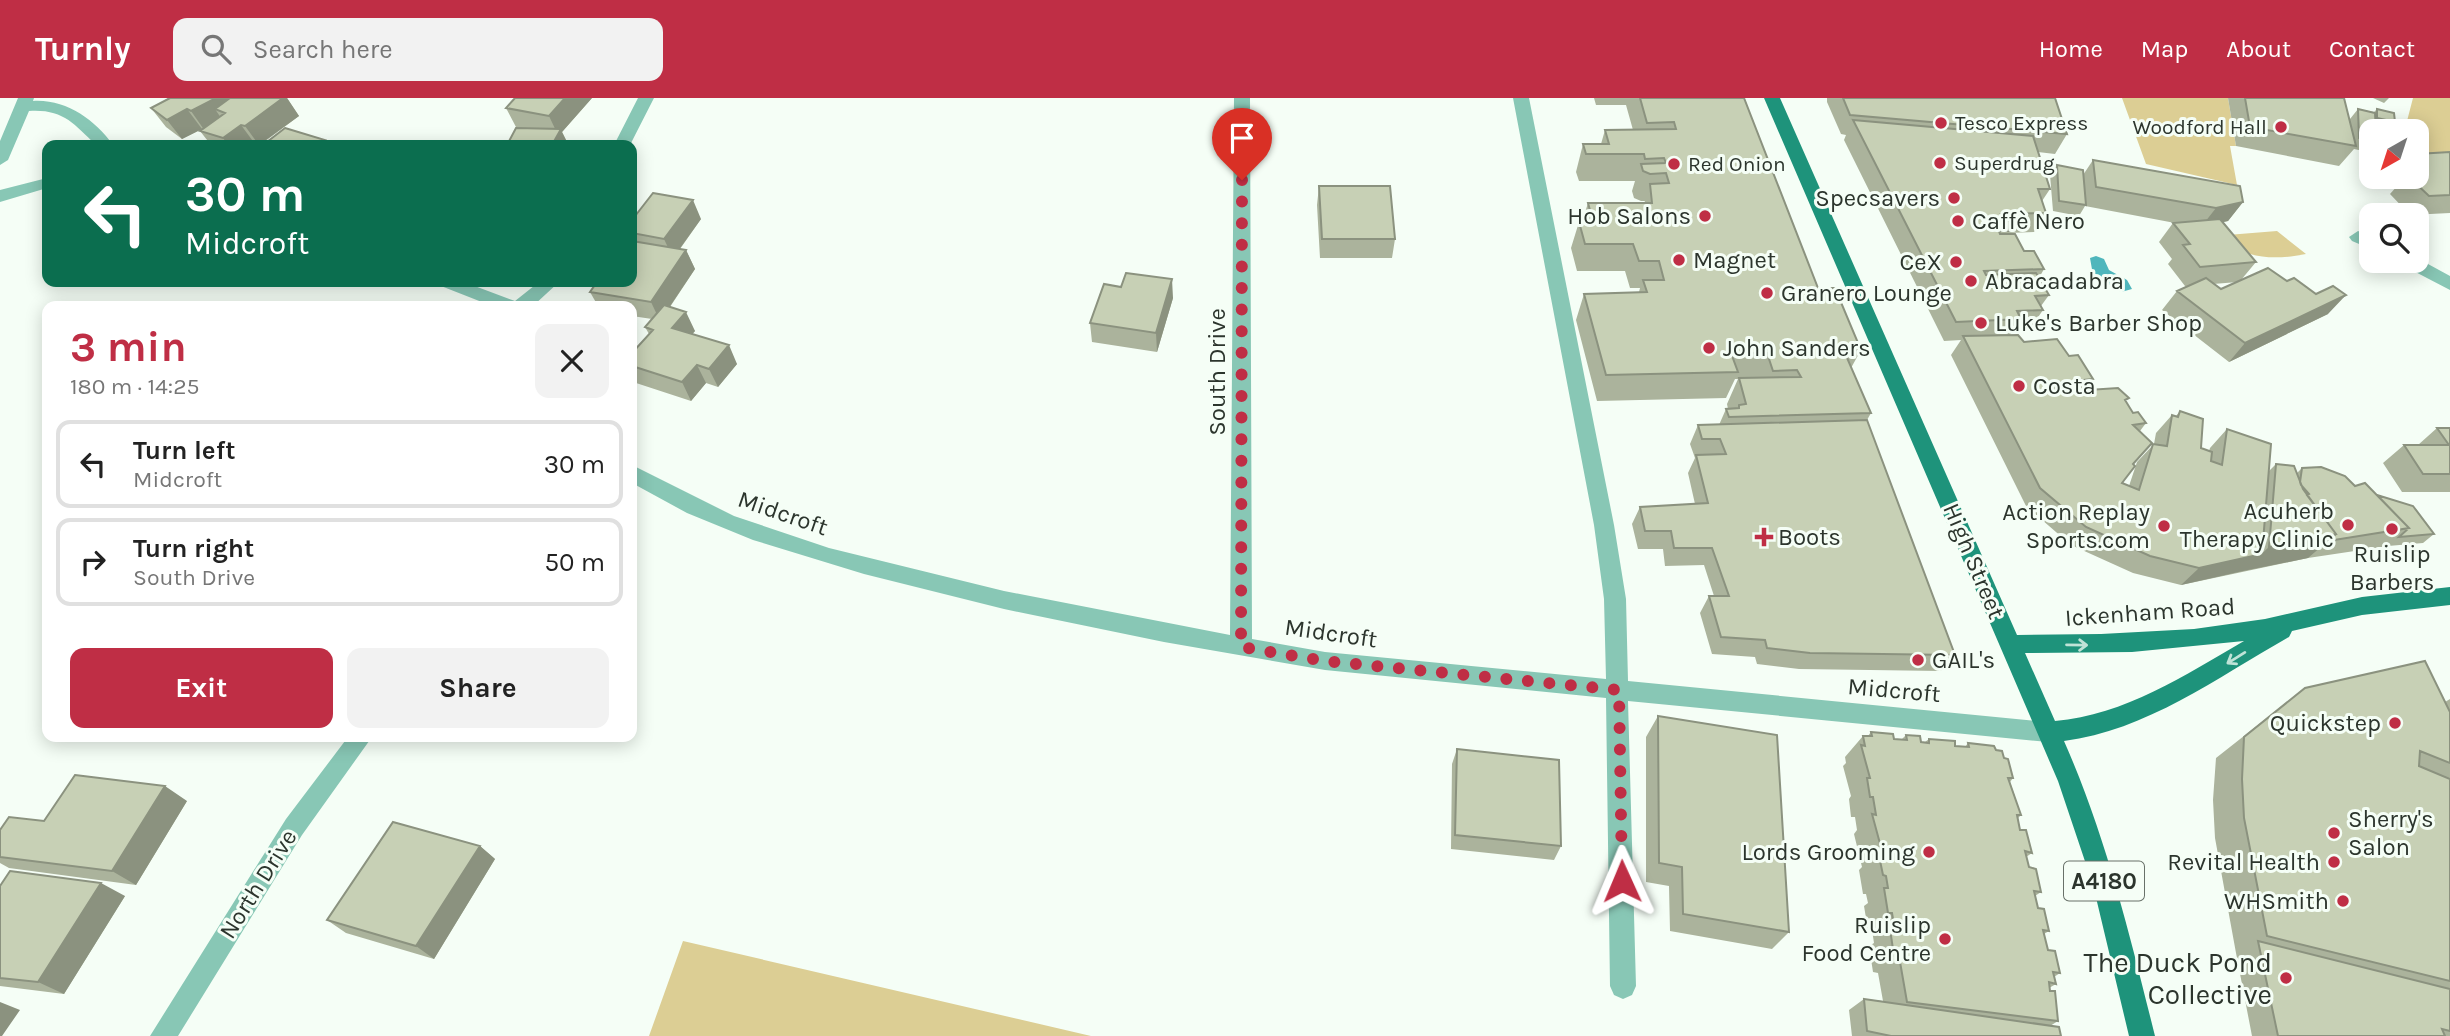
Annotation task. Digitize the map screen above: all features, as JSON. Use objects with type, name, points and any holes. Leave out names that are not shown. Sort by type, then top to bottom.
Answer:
[{"type":"main road","name":"High Street","points":[[1772,98],[2070,781],[2105,885],[2142,1036]]},
{"type":"main road","name":"Ickenham Road","points":[[2048,732],[2085,728],[2120,716],[2207,675],[2295,624],[2330,612],[2392,600],[2450,596]]},
{"type":"main road","name":"Ickenham Road","points":[[2009,644],[2120,645],[2295,624]]},
{"type":"street","points":[[625,140],[646,98]]},
{"type":"street","name":"South Drive","points":[[1241,647],[1242,98]]},
{"type":"street","points":[[1521,98],[1604,525],[1615,599],[1619,690],[1623,986]]},
{"type":"street","points":[[0,160],[25,102],[51,104],[62,108],[98,140]]},
{"type":"street","points":[[0,196],[42,184]]},
{"type":"street","points":[[2429,272],[2450,284]]},
{"type":"street","points":[[460,287],[497,301]]},
{"type":"street","points":[[528,301],[544,287]]},
{"type":"street","name":"Midcroft","points":[[637,476],[688,506],[743,528],[843,561],[995,600],[1241,647],[1325,661],[2048,732]]},
{"type":"street","name":"North Drive","points":[[163,1036],[294,827],[356,742]]},
{"type":"shaded area","points":[[2122,98],[2228,98],[2236,146],[2230,146],[2237,185],[2146,164]]},
{"type":"shaded area","points":[[2413,98],[2450,98],[2450,167],[2429,154],[2429,119],[2408,119]]},
{"type":"shaded area","points":[[2277,231],[2306,254],[2258,256],[2236,249],[2215,236]]},
{"type":"shaded area","points":[[683,941],[1091,1036],[649,1036]]},
{"type":"water","points":[[2096,256],[2104,259],[2109,270],[2127,280],[2132,289],[2121,292],[2093,275],[2090,258]]},
{"type":"building","points":[[170,98],[216,98],[167,120],[151,108]]},
{"type":"building","points":[[230,98],[283,98],[245,126],[241,125],[223,138],[200,131],[225,113],[215,109]]},
{"type":"building","points":[[515,98],[565,98],[549,116],[506,108]]},
{"type":"building","points":[[1640,98],[1744,98],[1818,288],[1835,288],[1861,350],[1844,351],[1871,413],[1729,417],[1726,409],[1739,408],[1739,405],[1746,404],[1739,378],[1801,377],[1797,370],[1773,371],[1767,353],[1731,353],[1738,372],[1606,375],[1584,294],[1647,292],[1643,280],[1664,280],[1659,261],[1639,261],[1633,244],[1585,244],[1579,222],[1593,221],[1588,203],[1652,203],[1650,184],[1669,183],[1666,173],[1650,174],[1643,171],[1641,164],[1666,163],[1664,158],[1645,159],[1644,154],[1586,154],[1583,144],[1609,144],[1605,130],[1676,129],[1674,122],[1647,123]]},
{"type":"building","points":[[1843,98],[2055,98],[2067,134],[1850,115]]},
{"type":"building","points":[[2245,98],[2344,98],[2356,146],[2250,127]]},
{"type":"building","points":[[2358,109],[2375,113],[2375,119],[2359,119],[2359,138]]},
{"type":"building","points":[[2377,109],[2394,113],[2395,119],[2377,118]]},
{"type":"building","points":[[1853,120],[2033,136],[2050,189],[2038,189],[2046,213],[2001,214],[2009,231],[1999,231],[2000,234],[2015,234],[2024,251],[2034,251],[2044,269],[1984,271],[1986,275],[2036,273],[2049,295],[2035,296],[2043,310],[2017,311],[2021,319],[1956,322]]},
{"type":"building","points":[[285,128],[325,140],[269,140]]},
{"type":"building","points":[[516,128],[561,129],[555,140],[510,140]]},
{"type":"building","points":[[2450,152],[2450,195],[2429,196],[2422,189],[2429,189],[2429,153]]},
{"type":"building","points":[[2093,160],[2240,186],[2243,202],[2216,208],[2096,187]]},
{"type":"building","points":[[2057,165],[2083,170],[2086,205],[2059,201]]},
{"type":"building","points":[[1319,186],[1390,186],[1395,239],[1322,239]]},
{"type":"building","points":[[653,193],[693,200],[664,239],[637,234],[637,214]]},
{"type":"building","points":[[2220,219],[2256,262],[2200,267],[2183,245],[2190,244],[2173,223]]},
{"type":"building","points":[[637,242],[686,250],[651,302],[590,292],[594,287],[637,287]]},
{"type":"building","points":[[2268,268],[2287,281],[2294,278],[2316,294],[2333,286],[2346,295],[2245,343],[2177,291],[2206,278],[2221,289]]},
{"type":"building","points":[[1126,273],[1172,279],[1156,333],[1090,323],[1104,284],[1121,287]]},
{"type":"building","points":[[664,305],[686,312],[672,328],[729,345],[709,369],[697,365],[682,382],[637,368],[637,348],[653,330],[645,327]]},
{"type":"building","points":[[2018,335],[2024,342],[2057,339],[2069,356],[2078,355],[2093,379],[2044,384],[2049,391],[2087,386],[2088,390],[2118,388],[2129,398],[2125,400],[2133,413],[2138,412],[2146,423],[2133,425],[2152,443],[2133,464],[2135,466],[2122,483],[2139,490],[2153,444],[2167,446],[2172,415],[2178,417],[2180,411],[2203,419],[2201,448],[2212,452],[2211,461],[2222,465],[2227,429],[2271,444],[2262,554],[2199,568],[2150,556],[2086,527],[2040,488],[1963,336]]},
{"type":"building","points":[[1867,420],[1955,655],[1810,653],[1767,648],[1765,640],[1721,637],[1709,596],[1729,596],[1712,548],[1674,548],[1671,531],[1645,531],[1640,507],[1708,503],[1696,455],[1726,454],[1720,439],[1702,439],[1698,425]]},
{"type":"building","points":[[2437,428],[2450,428],[2450,474],[2423,474],[2404,445],[2449,445]]},
{"type":"building","points":[[2276,464],[2294,466],[2303,489],[2336,534],[2269,547]]},
{"type":"building","points":[[2321,467],[2345,476],[2355,486],[2365,483],[2409,528],[2328,541],[2336,534],[2300,482],[2302,468]]},
{"type":"building","points":[[2377,495],[2413,506],[2434,534],[2399,537],[2409,528]]},
{"type":"building","points":[[2425,661],[2450,712],[2450,763],[2420,751],[2419,766],[2450,779],[2450,981],[2267,936],[2244,818],[2244,737],[2305,688]]},
{"type":"building","points":[[1658,716],[1777,735],[1789,932],[1683,914],[1682,867],[1659,863]]},
{"type":"building","points":[[1871,732],[1893,734],[1894,739],[1907,740],[1906,735],[1920,736],[1921,742],[1929,743],[1929,739],[1955,741],[1955,746],[1969,747],[1968,743],[1994,746],[2008,759],[2013,778],[2008,778],[2021,815],[2017,815],[2020,830],[2026,830],[2032,853],[2025,851],[2029,867],[2036,869],[2041,892],[2034,891],[2038,908],[2044,909],[2049,931],[2043,930],[2048,950],[2055,951],[2060,973],[2053,972],[2056,984],[2049,982],[2050,991],[2055,991],[2058,1021],[1907,1002],[1899,956],[1894,956],[1890,929],[1895,930],[1892,913],[1888,913],[1884,888],[1888,888],[1878,851],[1882,851],[1872,814],[1876,815],[1861,745],[1865,746],[1863,736],[1872,736]]},
{"type":"building","points":[[1457,749],[1559,760],[1561,846],[1455,835]]},
{"type":"building","points":[[75,775],[165,786],[112,871],[0,857],[0,830],[9,817],[44,821]]},
{"type":"building","points":[[393,822],[480,846],[416,946],[327,920]]},
{"type":"building","points":[[10,871],[101,883],[38,982],[0,978],[0,886]]},
{"type":"building","points":[[2258,941],[2450,989],[2450,1031],[2442,1029],[2445,1036],[2278,1036]]},
{"type":"building","points":[[1864,999],[2059,1027],[2061,1036],[1891,1036],[1867,1031]]},
{"type":"place","name":"Tesco Express","points":[[1941,123]]},
{"type":"place","name":"Woodford Hall","points":[[2281,127]]},
{"type":"place","name":"Superdrug","points":[[1940,163]]},
{"type":"place","name":"Red Onion","points":[[1674,164]]},
{"type":"place","name":"Specsavers","points":[[1954,198]]},
{"type":"place","name":"Hob Salons","points":[[1705,216]]},
{"type":"place","name":"Caffè Nero","points":[[1958,221]]},
{"type":"place","name":"Magnet","points":[[1679,260]]},
{"type":"place","name":"CeX","points":[[1956,262]]},
{"type":"place","name":"Abracadabra","points":[[1971,281]]},
{"type":"place","name":"Granero Lounge","points":[[1767,293]]},
{"type":"place","name":"Luke's Barber Shop","points":[[1981,323]]},
{"type":"place","name":"John Sanders","points":[[1709,348]]},
{"type":"place","name":"Costa","points":[[2019,386]]},
{"type":"place","name":"Acuherb Therapy Clinic","points":[[2348,525]]},
{"type":"place","name":"Action Replay Sports.com","points":[[2164,526]]},
{"type":"place","name":"Ruislip Barbers","points":[[2392,529]]},
{"type":"place","name":"Boots","points":[[1764,537]]},
{"type":"place","name":"GAIL's","points":[[1918,660]]},
{"type":"place","name":"Quickstep","points":[[2395,723]]},
{"type":"place","name":"Sherry's Salon","points":[[2334,833]]},
{"type":"place","name":"Lords Grooming","points":[[1929,852]]},
{"type":"place","name":"Revital Health","points":[[2334,862]]},
{"type":"place","name":"WHSmith","points":[[2343,901]]},
{"type":"place","name":"Ruislip Food Centre","points":[[1945,939]]},
{"type":"place","name":"The Duck Pond Collective","points":[[2286,978]]},
{"type":"route","points":[[1242,180],[1241,647],[1325,661],[1619,690],[1622,881]]}]
